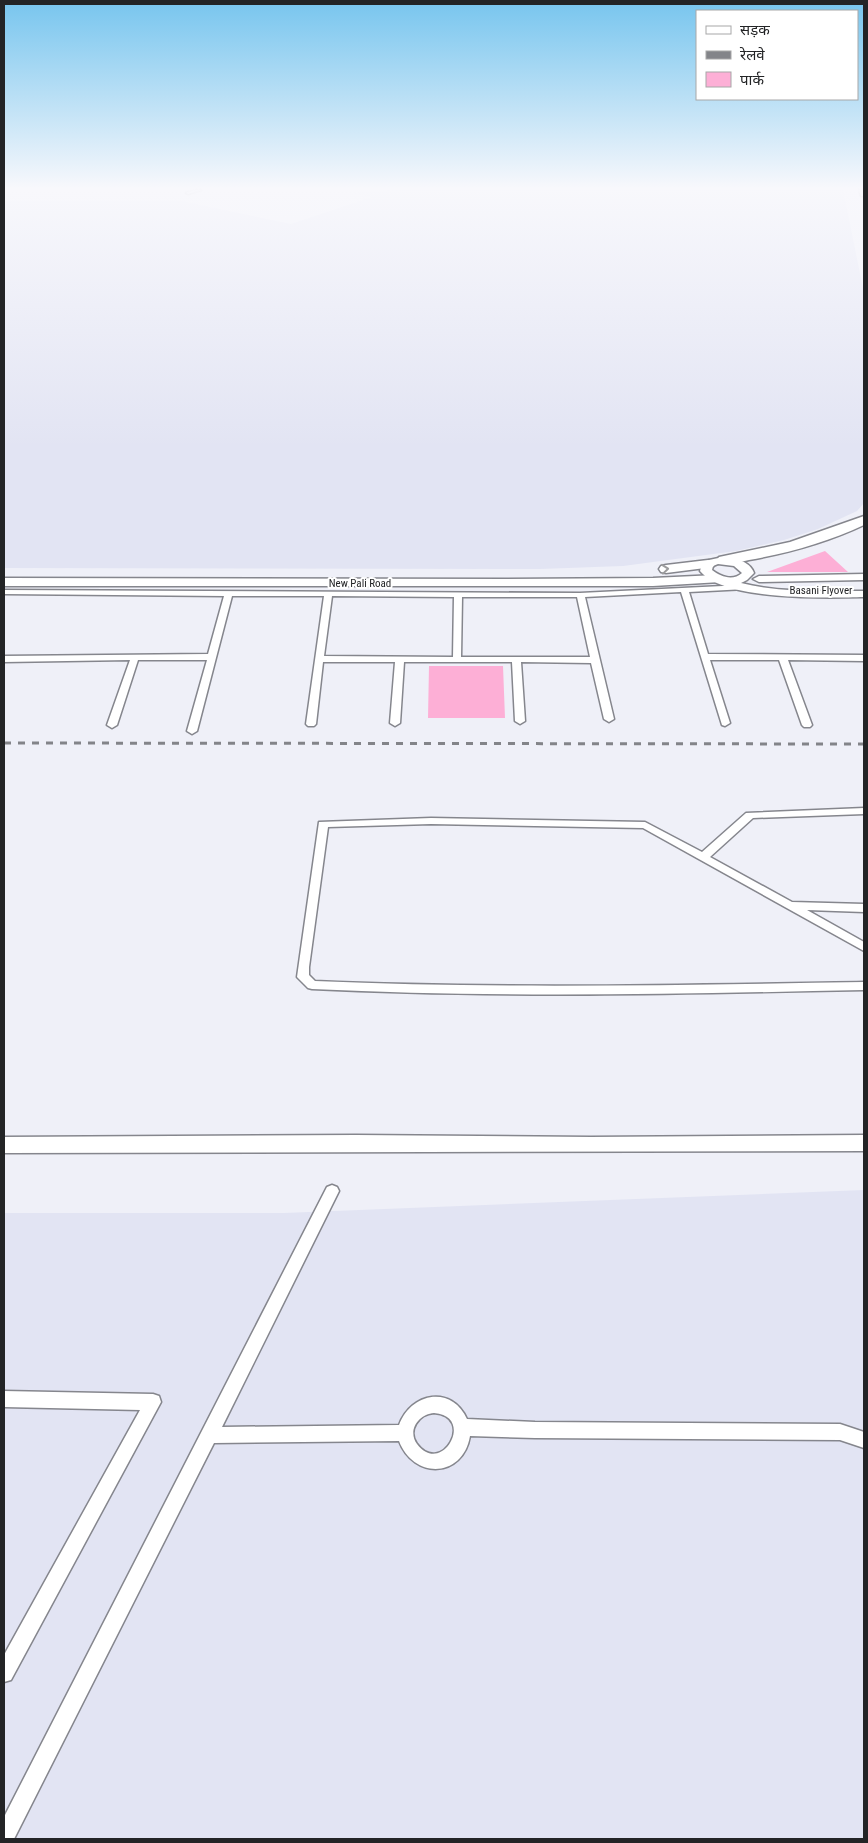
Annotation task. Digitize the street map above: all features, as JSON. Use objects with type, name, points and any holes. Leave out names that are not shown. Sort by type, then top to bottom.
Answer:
[{"type":"highway","points":[[724,560],[762,554],[807,542],[864,520]]},
{"type":"highway","points":[[746,579],[762,565],[864,532]]},
{"type":"highway","name":"New Pali Road","points":[[4,574],[528,575],[642,571],[708,564]]},
{"type":"highway","name":"New Pali Road","points":[[4,582],[651,587],[720,580]]},
{"type":"main road","points":[[746,579],[765,580]]},
{"type":"street","points":[[746,579],[747,569],[741,564],[724,560],[708,564],[706,571],[720,580],[746,579],[790,593],[864,594]]},
{"type":"street","points":[[765,580],[808,577],[864,577]]},
{"type":"street","points":[[4,592],[580,595],[651,587],[684,590],[746,579]]},
{"type":"street","name":"Basani Flyover","points":[[765,580],[800,586],[864,589]]},
{"type":"street","points":[[800,586],[864,583]]},
{"type":"street","name":"Basani Flyover","points":[[778,590],[800,586]]},
{"type":"street","points":[[684,590],[724,723]]},
{"type":"street","points":[[192,731],[229,593]]},
{"type":"street","points":[[311,724],[328,593]]},
{"type":"street","points":[[457,659],[458,594]]},
{"type":"street","points":[[580,595],[609,719]]},
{"type":"street","points":[[112,725],[135,657]]},
{"type":"street","points":[[4,659],[211,657]]},
{"type":"street","points":[[704,657],[864,658]]},
{"type":"street","points":[[783,658],[807,725]]},
{"type":"street","points":[[320,659],[596,660]]},
{"type":"street","points":[[395,723],[400,659]]},
{"type":"street","points":[[516,660],[520,721]]},
{"type":"street","points":[[702,858],[750,815],[864,811]]},
{"type":"street","points":[[864,947],[645,825],[431,821],[323,824],[303,977],[312,985],[378,988],[649,990],[864,986]]},
{"type":"street","points":[[788,906],[864,908]]},
{"type":"street","points":[[4,1146],[356,1142],[591,1145],[864,1143]]},
{"type":"street","points":[[4,1838],[210,1435],[332,1191]]},
{"type":"street","points":[[4,1399],[153,1402],[4,1673]]},
{"type":"street","points":[[431,1404],[441,1405],[450,1410],[457,1417],[461,1427],[461,1438],[457,1448],[450,1456],[440,1461],[429,1461],[414,1454],[407,1441],[408,1422],[413,1413],[421,1407],[431,1404]]},
{"type":"street","points":[[461,1427],[544,1430],[840,1432],[864,1440]]},
{"type":"street","points":[[210,1435],[406,1433]]},
{"type":"shaded area","points":[[4,276],[861,276],[864,293],[864,503],[857,511],[818,529],[784,540],[736,551],[623,566],[540,569],[4,568]]},
{"type":"shaded area","points":[[864,1190],[864,1839],[4,1839],[4,1213],[284,1213]]},
{"type":"green space","points":[[825,551],[848,572],[767,572]]},
{"type":"green space","points":[[429,666],[503,666],[505,718],[428,718]]},
{"type":"railway","points":[[4,743],[864,744]]}]
